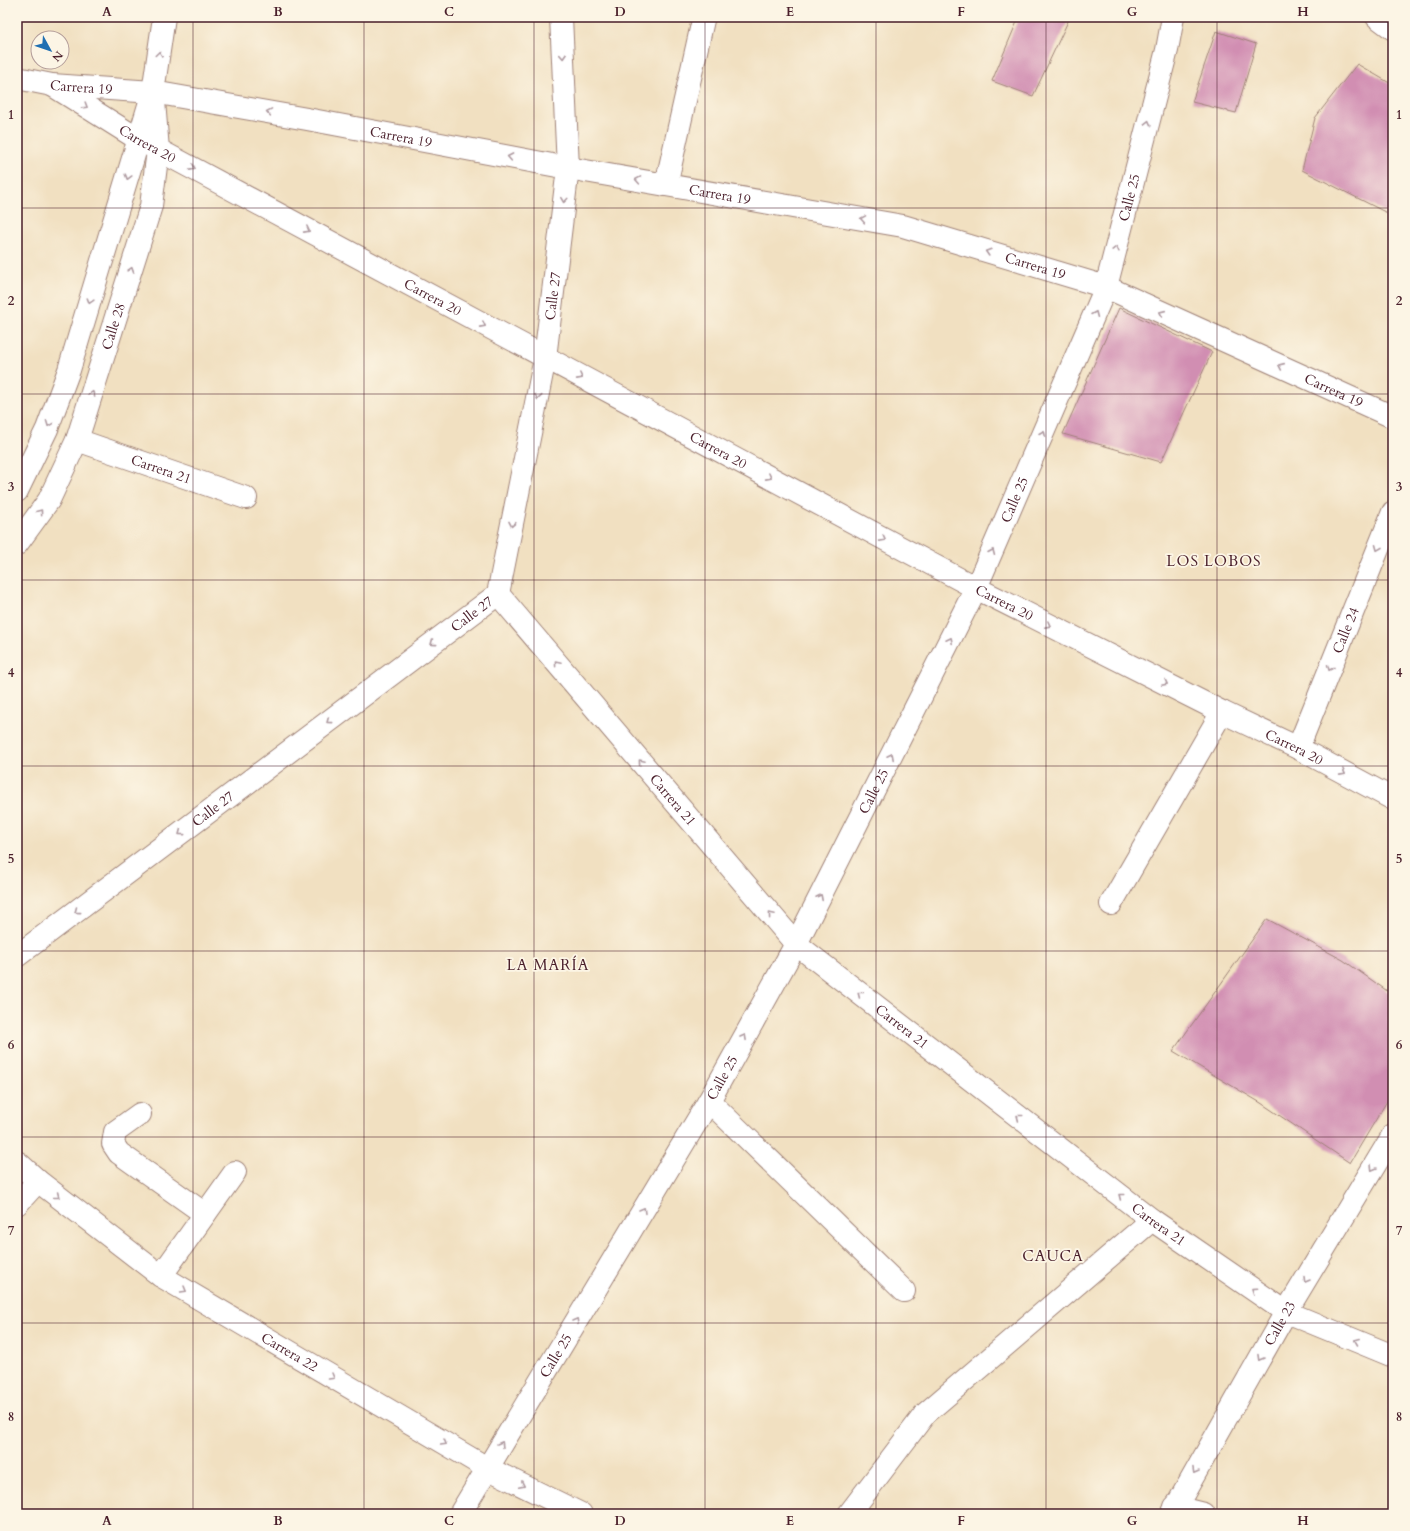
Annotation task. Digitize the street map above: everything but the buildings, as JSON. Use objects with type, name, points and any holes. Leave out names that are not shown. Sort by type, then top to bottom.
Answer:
[{"type":"street","name":"Calle 28","points":[[17,491],[48,429],[69,370],[153,92],[164,17]]},
{"type":"street","name":"Calle 27","points":[[17,956],[498,594],[545,358],[568,168],[561,17]]},
{"type":"street","name":"Calle 25","points":[[460,1514],[709,1101],[796,944],[976,588],[1106,287],[1167,50],[1172,17]]},
{"type":"street","points":[[1377,17],[1393,29]]},
{"type":"street","points":[[666,185],[702,20]]},
{"type":"street","name":"Carrera 19","points":[[17,78],[52,86],[153,92],[568,168],[903,226],[1106,287],[1393,417]]},
{"type":"street","name":"Carrera 20","points":[[52,86],[158,150],[976,588],[1222,712],[1298,748],[1393,800]]},
{"type":"street","name":"Calle 28","points":[[17,544],[49,500],[77,440],[151,206],[158,150],[153,92]]},
{"type":"street","name":"Carrera 21","points":[[77,440],[246,498]]},
{"type":"street","name":"Calle 24","points":[[1298,748],[1393,512]]},
{"type":"street","name":"Carrera 21","points":[[498,594],[796,944],[1152,1220],[1286,1312],[1393,1356]]},
{"type":"street","points":[[1111,904],[1222,712]]},
{"type":"street","points":[[709,1101],[904,1291]]},
{"type":"street","points":[[140,1114],[115,1132],[113,1144],[119,1153],[205,1214]]},
{"type":"street","name":"Calle 23","points":[[1173,1511],[1286,1312],[1393,1135]]},
{"type":"street","name":"Carrera 22","points":[[17,1162],[38,1181],[161,1276],[487,1468],[581,1514]]},
{"type":"street","points":[[161,1276],[235,1172]]},
{"type":"street","points":[[17,1204],[38,1181]]},
{"type":"street","points":[[849,1514],[924,1414],[1152,1220]]},
{"type":"street","points":[[1173,1511],[1203,1514]]},
{"type":"district","name":"LOS LOBOS","points":[[1214,561]]},
{"type":"district","name":"LA MARÍA","points":[[548,965]]},
{"type":"district","name":"CAUCA","points":[[1053,1256]]}]
